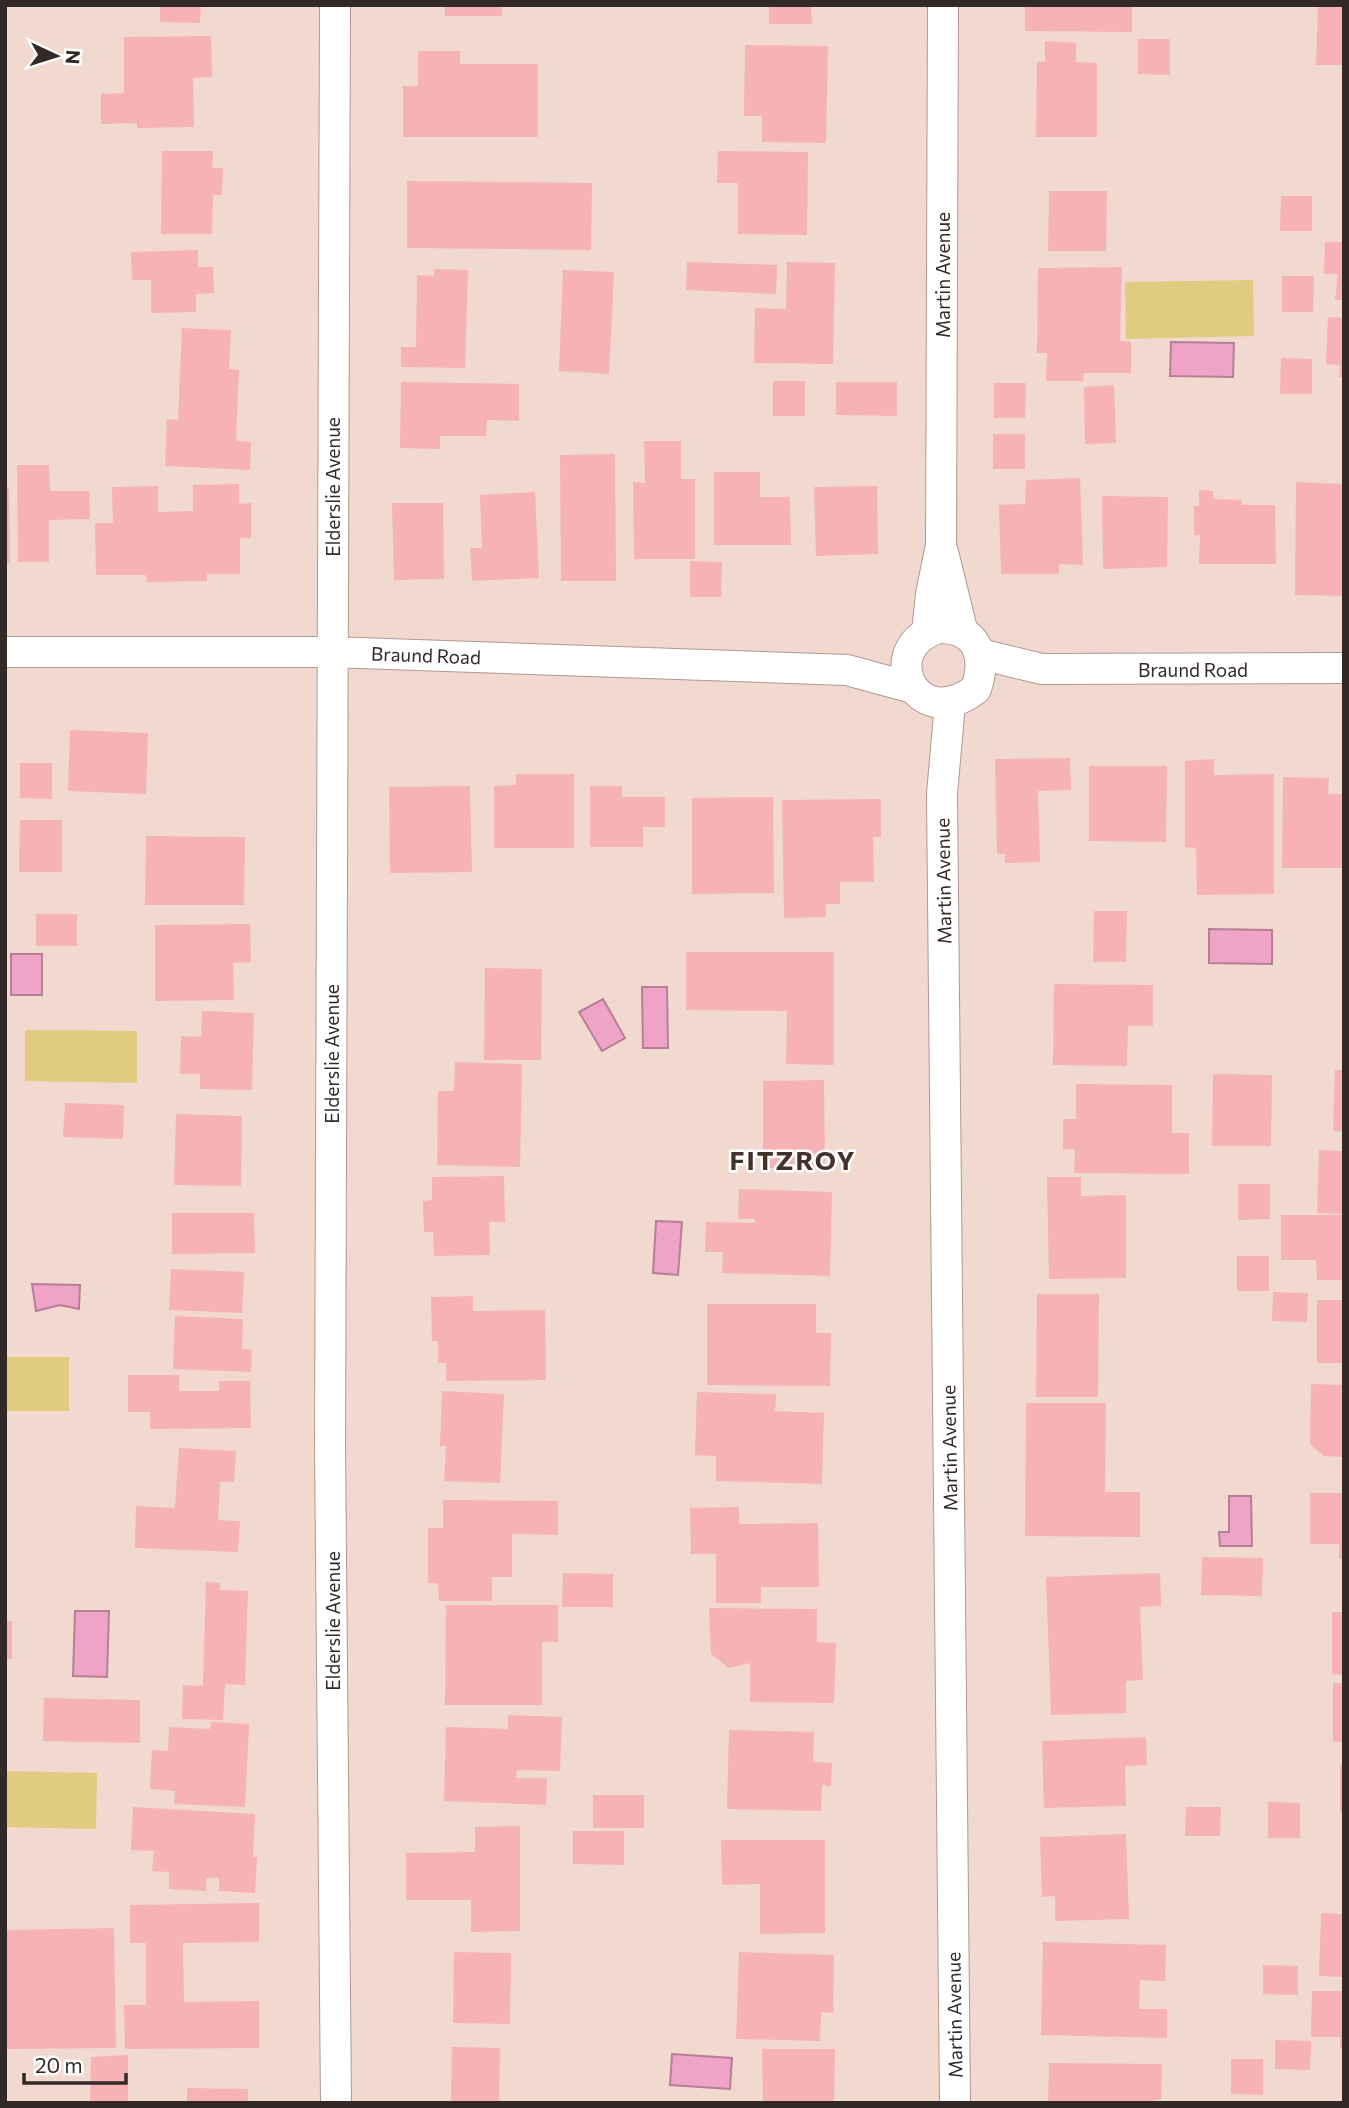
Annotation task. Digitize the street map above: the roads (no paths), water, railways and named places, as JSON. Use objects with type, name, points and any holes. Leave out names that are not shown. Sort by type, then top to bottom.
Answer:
[{"type":"street","name":"Elderslie Avenue","points":[[335,5],[330,1445],[336,2103]]},
{"type":"street","name":"Martin Avenue","points":[[919,639],[942,545],[943,5]]},
{"type":"street","name":"Martin Avenue","points":[[942,545],[971,644]]},
{"type":"street","points":[[939,628],[951,628],[971,644],[982,667],[941,695],[908,678],[908,656],[919,639],[939,628]]},
{"type":"street","name":"Braund Road","points":[[847,670],[919,639]]},
{"type":"street","name":"Braund Road","points":[[971,644],[1042,669]]},
{"type":"street","name":"Braund Road","points":[[5,652],[331,652],[847,670],[941,695],[1042,669],[1344,668]]},
{"type":"street","name":"Martin Avenue","points":[[941,695],[955,2103]]},
{"type":"district","name":"FITZROY","points":[[793,1159]]}]
